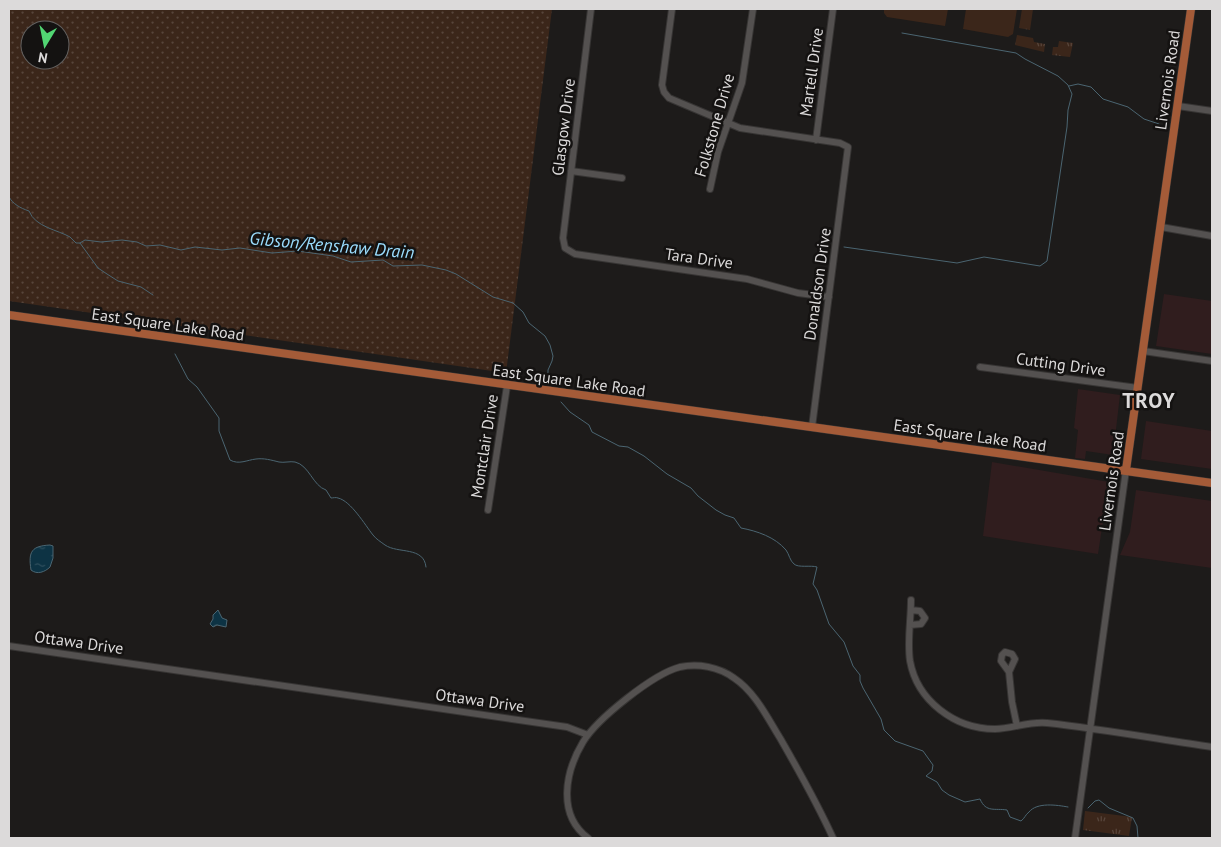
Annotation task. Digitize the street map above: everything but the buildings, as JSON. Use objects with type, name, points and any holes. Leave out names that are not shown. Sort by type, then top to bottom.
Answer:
[{"type":"main road","name":"Livernois Road","points":[[1126,470],[1191,9]]},
{"type":"main road","name":"East Square Lake Road","points":[[9,315],[1212,483]]},
{"type":"street","name":"Glasgow Drive","points":[[565,248],[563,238],[591,9]]},
{"type":"street","points":[[672,9],[662,81],[662,89],[666,95],[748,130],[816,140]]},
{"type":"street","name":"Folkstone Drive","points":[[710,190],[716,158],[744,76],[753,9]]},
{"type":"street","name":"Martell Drive","points":[[816,140],[833,9]]},
{"type":"street","points":[[1178,106],[1212,111]]},
{"type":"street","name":"Donaldson Drive","points":[[812,427],[848,152],[847,145],[816,140]]},
{"type":"street","points":[[571,171],[622,178]]},
{"type":"street","points":[[1161,227],[1212,236]]},
{"type":"street","name":"Tara Drive","points":[[565,248],[575,254],[747,278],[798,293],[829,298]]},
{"type":"street","points":[[1143,351],[1212,361]]},
{"type":"street","name":"Cutting Drive","points":[[980,366],[1138,388]]},
{"type":"street","name":"Montclair Drive","points":[[488,510],[507,386]]},
{"type":"street","name":"Livernois Road","points":[[1075,838],[1126,470]]},
{"type":"street","points":[[911,600],[910,656],[914,674],[921,689],[933,705],[954,719],[982,728],[995,729],[1040,722],[1212,746]]},
{"type":"street","points":[[910,625],[921,624],[925,618],[924,614],[920,611],[911,610]]},
{"type":"street","name":"Ottawa Drive","points":[[9,646],[567,726],[588,735]]},
{"type":"street","points":[[588,838],[579,830],[570,817],[567,800],[571,769],[579,749],[595,726],[643,687],[666,672],[680,667],[696,666],[724,672],[741,683],[761,707],[807,784],[833,838]]},
{"type":"street","points":[[1009,672],[1011,696],[1017,726]]},
{"type":"shaded area","points":[[1164,294],[1212,301],[1212,354],[1156,346]]},
{"type":"shaded area","points":[[1078,389],[1120,395],[1113,455],[1086,451],[1085,459],[1075,458],[1078,430],[1074,428]]},
{"type":"shaded area","points":[[1146,421],[1212,431],[1212,469],[1141,459]]},
{"type":"shaded area","points":[[992,462],[1109,482],[1098,554],[983,536]]},
{"type":"shaded area","points":[[1136,490],[1212,501],[1212,568],[1120,555],[1130,532]]},
{"type":"green space","points":[[9,9],[552,9],[506,373],[9,301]]},
{"type":"green space","points":[[884,9],[948,9],[945,26],[887,17]]},
{"type":"green space","points":[[966,9],[1017,9],[1013,34],[1008,37],[963,29]]},
{"type":"green space","points":[[1022,9],[1033,9],[1030,30],[1019,28]]},
{"type":"green space","points":[[1017,35],[1033,38],[1034,42],[1045,44],[1044,52],[1015,45]]},
{"type":"green space","points":[[1059,41],[1073,43],[1070,57],[1052,55],[1053,47],[1058,47]]},
{"type":"green space","points":[[1085,811],[1132,817],[1129,836],[1083,830]]},
{"type":"water","points":[[53,546],[53,558],[50,567],[41,572],[31,570],[30,558],[35,548]]},
{"type":"water","points":[[218,610],[222,618],[227,620],[226,627],[217,625],[213,627],[210,624],[213,615]]},
{"type":"waterway","points":[[844,247],[957,263],[984,257],[1040,266],[1047,261],[1068,110],[1072,94],[1068,85],[1058,76],[1016,53],[902,33]]},
{"type":"waterway","points":[[1069,86],[1078,84],[1091,87],[1103,99],[1128,107],[1144,119],[1159,124]]},
{"type":"waterway","name":"Gibson/Renshaw Drain","points":[[9,197],[17,206],[29,211],[36,221],[70,237],[76,243],[80,243],[98,268],[118,281],[141,287],[153,295]]},
{"type":"waterway","name":"Gibson/Renshaw Drain","points":[[80,243],[85,240],[101,242],[122,240],[137,242],[146,246],[160,245],[181,250],[195,247],[222,250],[240,248],[272,253],[298,251],[333,256],[351,262],[383,260],[393,266],[422,265],[446,270],[456,274],[493,297],[513,303],[523,312],[529,323],[545,336],[553,356],[548,370],[548,382]]},
{"type":"waterway","points":[[175,354],[188,379],[197,387],[219,418],[219,431],[230,460],[240,462],[268,459],[300,464],[326,490],[331,498],[343,500],[348,504],[377,539],[390,548],[416,553],[424,560],[426,567]]},
{"type":"waterway","name":"Gibson/Renshaw Drain","points":[[561,402],[570,412],[589,425],[592,432],[644,456],[667,474],[691,488],[716,510],[734,518],[741,528],[759,533],[782,545],[794,564],[817,567],[813,584],[829,624],[844,642],[853,666],[860,675],[863,688],[881,719],[884,730],[895,741],[923,751],[933,765],[932,771],[926,776],[937,782],[942,790],[965,802],[980,799],[988,808],[1007,810],[1010,817],[1021,821],[1033,809],[1042,805],[1068,807]]},
{"type":"waterway","name":"Gibson/Renshaw Drain","points":[[1088,808],[1095,801],[1099,800],[1109,808],[1133,818],[1137,826],[1138,838]]},
{"type":"district","name":"TROY","points":[[1149,400]]}]
